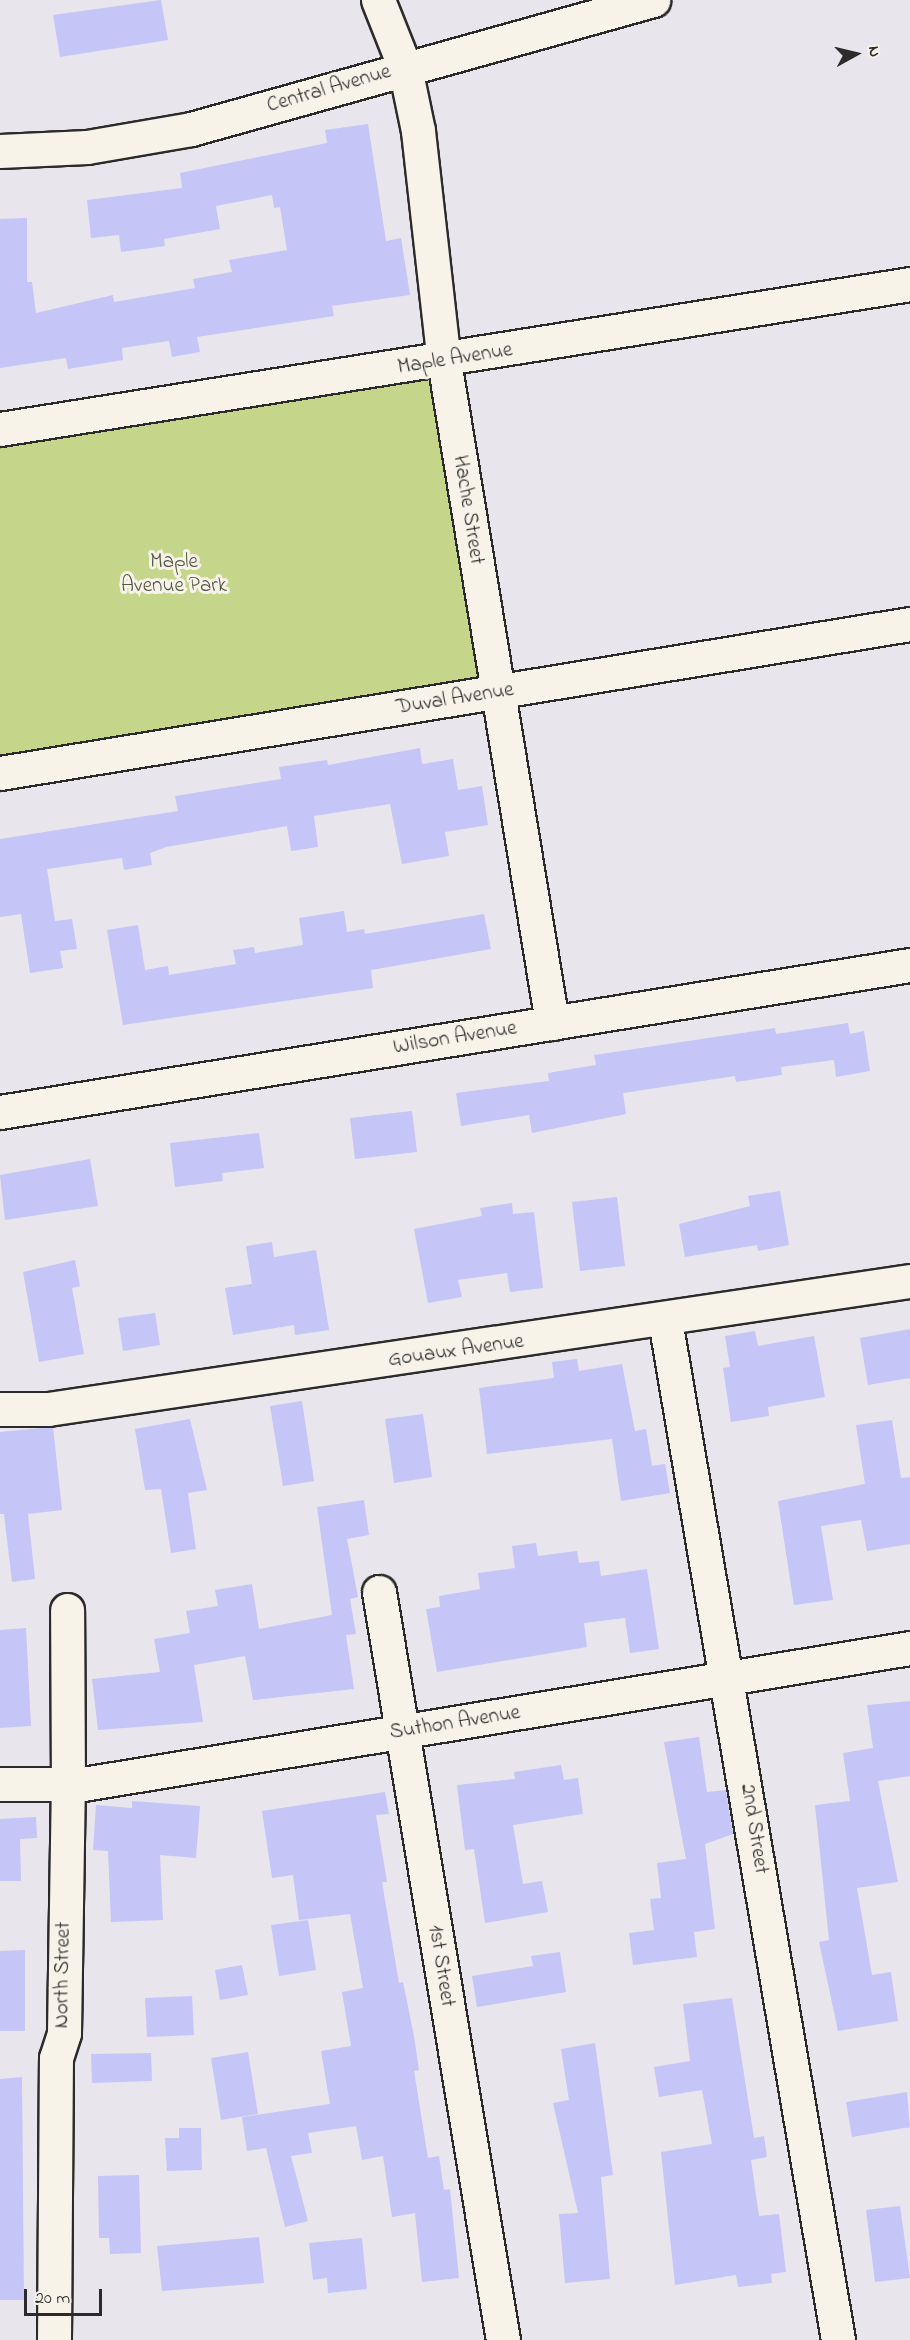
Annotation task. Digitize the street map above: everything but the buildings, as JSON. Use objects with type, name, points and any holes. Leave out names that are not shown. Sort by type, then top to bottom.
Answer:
[{"type":"street","name":"Hache Street","points":[[378,0],[405,68],[418,131],[444,361],[552,1023]]},
{"type":"street","name":"Central Avenue","points":[[0,151],[87,147],[190,129],[653,0]]},
{"type":"street","name":"Maple Avenue","points":[[0,429],[444,361],[910,284]]},
{"type":"street","name":"Duval Avenue","points":[[0,773],[910,624]]},
{"type":"street","name":"Wilson Avenue","points":[[0,1112],[910,964]]},
{"type":"street","name":"Gouaux Avenue","points":[[0,1409],[48,1409],[665,1320],[910,1281]]},
{"type":"street","name":"2nd Street","points":[[665,1320],[730,1678],[838,2340]]},
{"type":"street","name":"1st Street","points":[[379,1592],[503,2340]]},
{"type":"street","name":"North Street","points":[[54,2340],[56,2058],[64,2033],[68,1785],[67,1610]]},
{"type":"street","name":"Suthon Avenue","points":[[0,1784],[68,1785],[910,1648]]},
{"type":"green space","name":"Maple Avenue Park","points":[[444,361],[498,692],[0,773],[0,429]]}]
